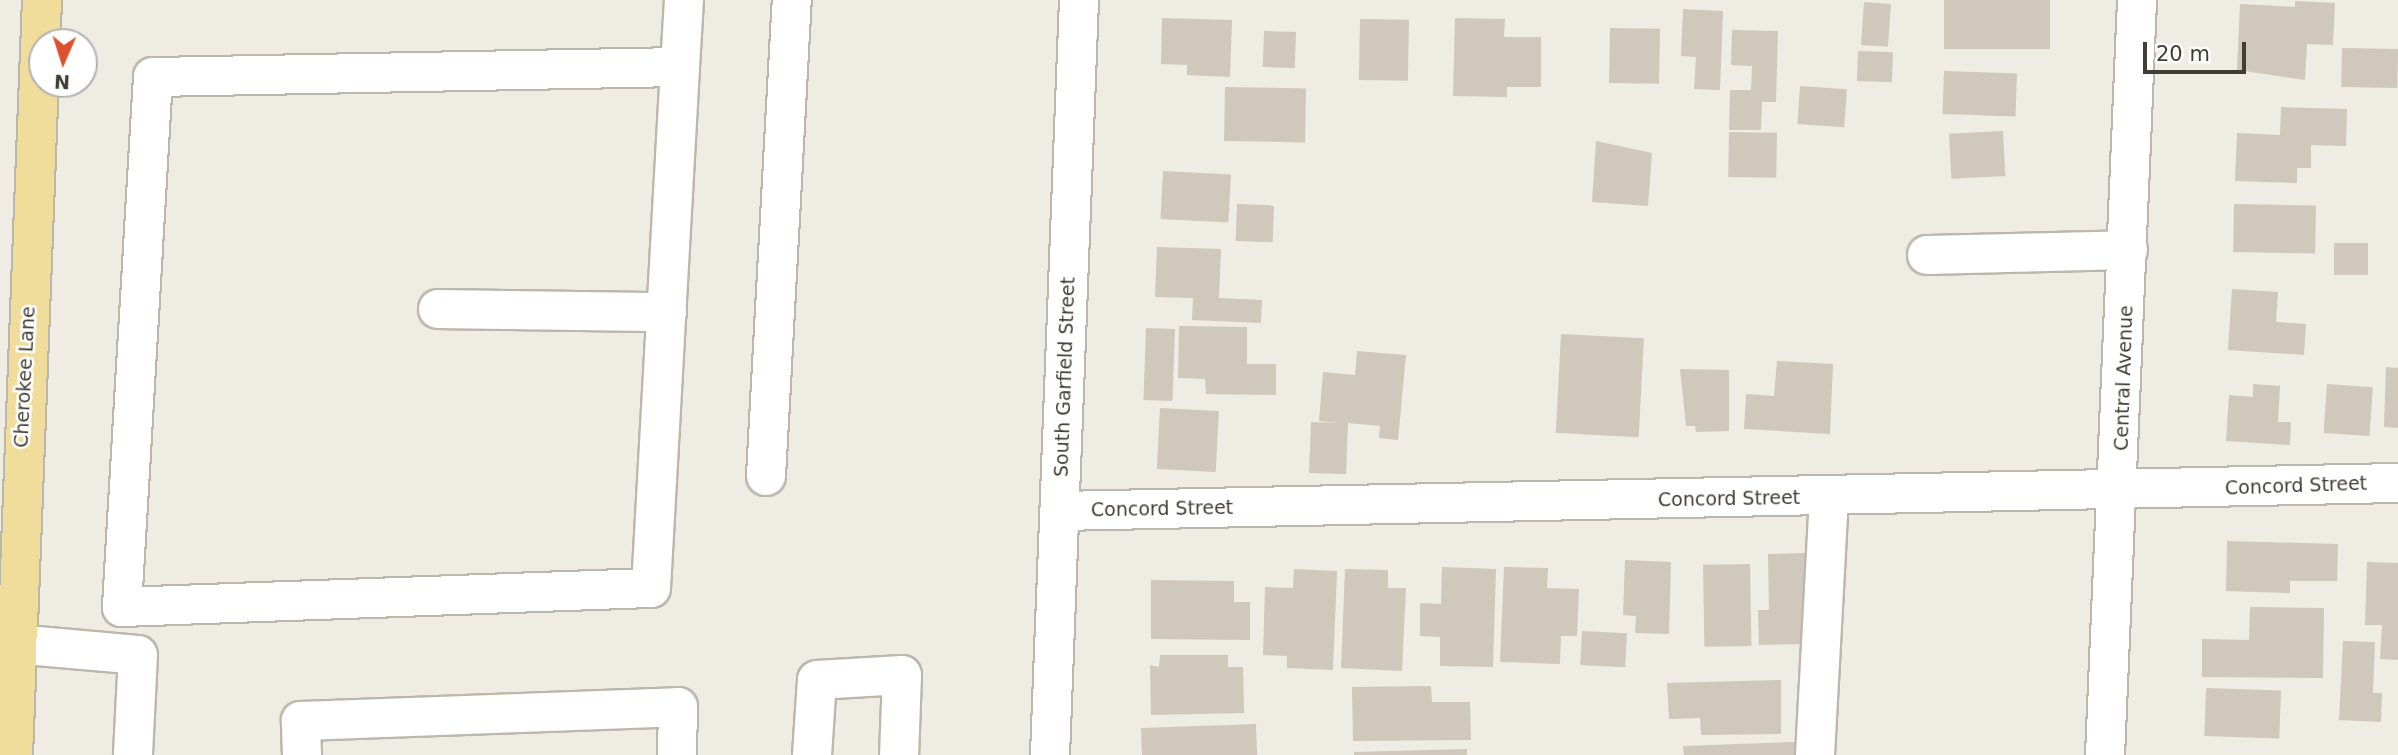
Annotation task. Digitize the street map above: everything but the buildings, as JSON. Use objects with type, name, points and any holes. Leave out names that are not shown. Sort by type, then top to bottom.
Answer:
[{"type":"main road","name":"Cherokee Lane","points":[[13,755],[10,624],[42,0]]},
{"type":"street","points":[[680,67],[153,77],[122,607],[651,588],[684,0]]},
{"type":"street","points":[[766,476],[792,0]]},
{"type":"street","name":"South Garfield Street","points":[[1050,755],[1079,0]]},
{"type":"street","name":"Central Avenue","points":[[2105,755],[2119,492],[2137,0]]},
{"type":"street","points":[[1927,255],[2128,250]]},
{"type":"street","points":[[438,309],[667,312]]},
{"type":"street","name":"Concord Street","points":[[1060,511],[2119,492],[2398,482]]},
{"type":"street","points":[[1815,755],[1829,498]]},
{"type":"street","points":[[10,624],[138,655],[133,755]]},
{"type":"street","points":[[812,755],[817,680],[902,675],[899,755]]},
{"type":"street","points":[[302,755],[301,721],[678,707],[677,755]]}]
